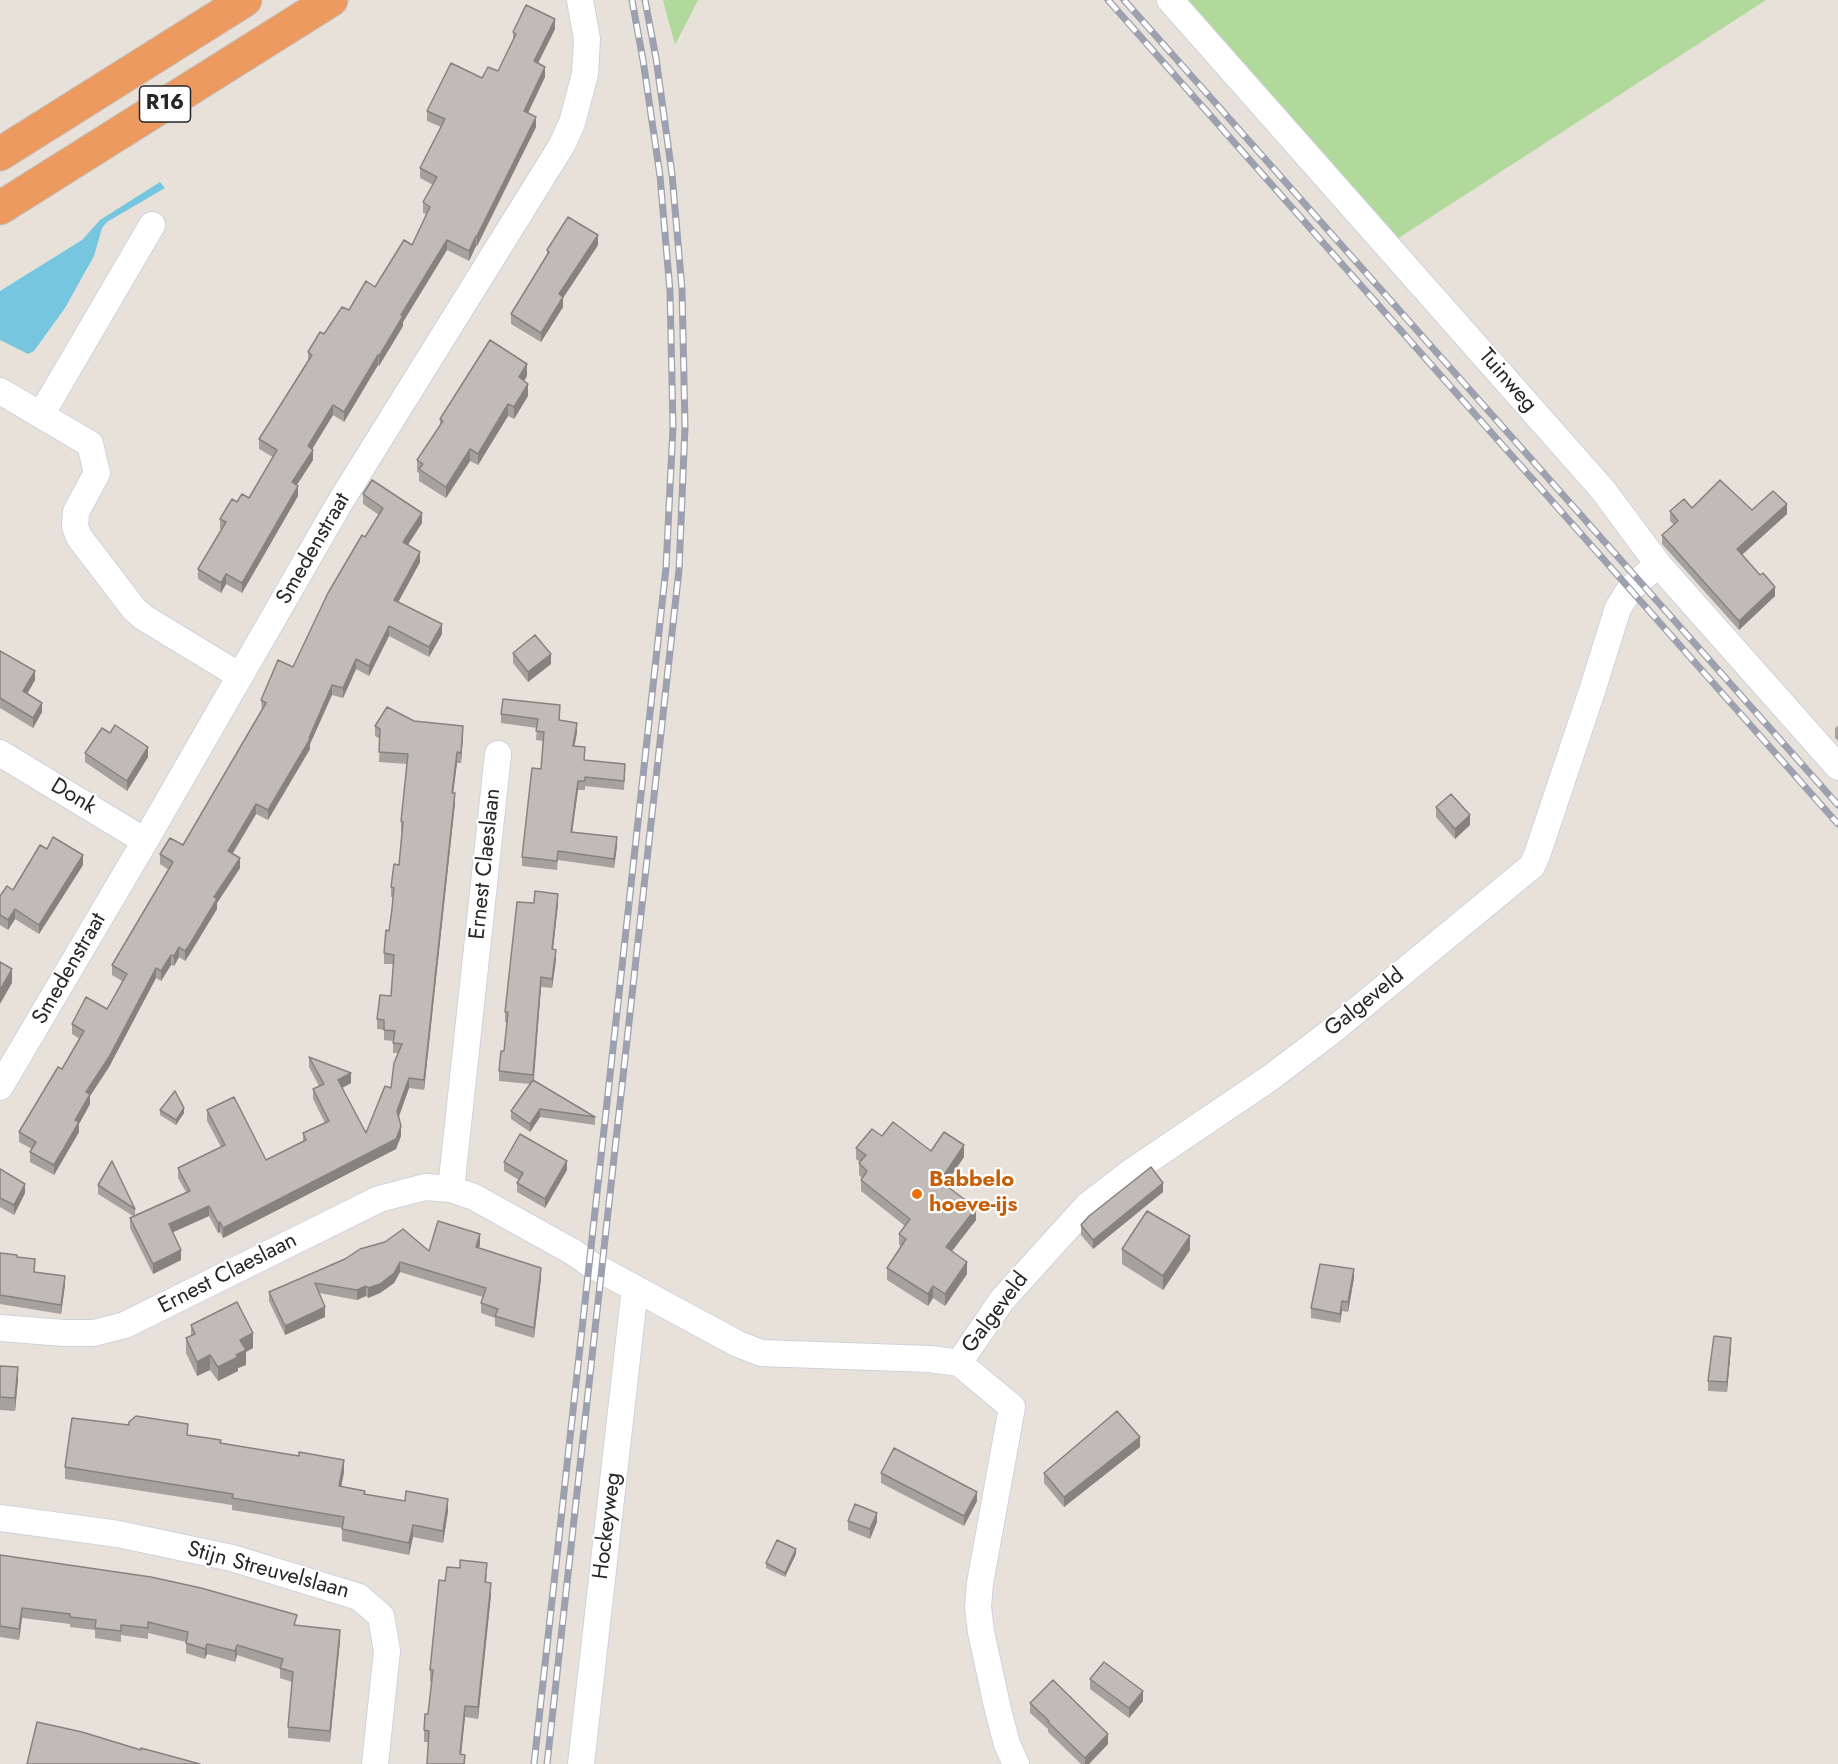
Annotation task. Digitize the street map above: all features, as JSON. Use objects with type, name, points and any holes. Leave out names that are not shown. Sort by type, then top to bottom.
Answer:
[{"type":"highway","name":"R16","points":[[0,154],[245,0]]},
{"type":"highway","name":"R16","points":[[0,208],[331,0]]},
{"type":"street","name":"Smedenstraat","points":[[0,1087],[339,504],[562,145],[572,123],[585,74],[587,39],[580,0]]},
{"type":"street","name":"Tuinweg","points":[[1170,0],[1604,490],[1658,564],[1838,767]]},
{"type":"street","points":[[41,415],[152,225]]},
{"type":"street","points":[[0,391],[90,444],[98,473],[76,512],[75,526],[79,537],[134,609],[143,618],[240,676]]},
{"type":"street","name":"Galgeveld","points":[[959,1363],[1002,1300],[1088,1205],[1131,1172],[1270,1078],[1328,1034],[1532,866],[1618,608],[1630,589],[1658,564]]},
{"type":"street","name":"Donk","points":[[0,753],[145,841]]},
{"type":"street","name":"Ernest Claeslaan","points":[[451,1189],[498,754]]},
{"type":"street","name":"Ernest Claeslaan","points":[[0,1328],[94,1333],[125,1325],[379,1198],[425,1187],[451,1189],[474,1197],[634,1288]]},
{"type":"street","name":"Galgeveld","points":[[634,1288],[738,1344],[761,1353],[930,1359],[959,1363],[1012,1407],[980,1583],[978,1607],[981,1632],[998,1710],[1007,1744],[1016,1764]]},
{"type":"street","name":"Hockeyweg","points":[[580,1764],[634,1288]]},
{"type":"street","name":"Stijn Streuvelslaan","points":[[0,1518],[118,1534],[232,1558],[359,1597],[381,1616],[387,1651],[375,1764]]},
{"type":"green space","points":[[663,0],[698,0],[675,45]]},
{"type":"green space","points":[[1188,0],[1766,0],[1397,239]]},
{"type":"water","points":[[160,182],[165,188],[107,222],[102,228],[94,256],[65,308],[34,351],[28,354],[0,340],[0,291],[82,240],[100,220]]},
{"type":"building","points":[[526,5],[555,19],[534,61],[545,67],[524,111],[536,117],[477,236],[469,251],[447,240],[344,412],[333,405],[308,446],[313,450],[292,482],[298,486],[242,583],[226,574],[221,583],[198,569],[226,522],[220,519],[232,499],[237,502],[242,494],[249,498],[277,450],[259,439],[312,355],[308,352],[320,332],[324,334],[342,307],[349,310],[366,281],[375,287],[404,240],[412,245],[430,207],[423,202],[437,177],[420,168],[445,119],[427,111],[451,63],[482,78],[488,67],[498,71],[516,34],[513,32]]},
{"type":"building","points":[[568,217],[598,235],[559,294],[563,297],[541,333],[511,314]]},
{"type":"building","points":[[490,340],[527,364],[519,377],[528,384],[514,407],[508,404],[478,454],[470,449],[446,487],[419,469],[423,464],[417,460],[443,421],[440,419]]},
{"type":"building","points":[[372,480],[422,513],[403,542],[420,552],[394,600],[442,624],[429,647],[389,626],[369,666],[356,659],[343,688],[332,685],[310,739],[268,810],[256,804],[228,851],[240,858],[214,897],[217,899],[190,944],[185,951],[179,947],[161,971],[156,968],[109,1057],[86,1092],[90,1094],[75,1120],[79,1122],[54,1165],[30,1152],[36,1142],[19,1132],[58,1067],[62,1069],[84,1031],[72,1024],[86,997],[107,1009],[127,974],[112,965],[173,862],[160,854],[170,838],[183,845],[266,703],[261,700],[278,660],[293,667],[328,593],[362,535],[365,537],[383,508],[363,494]]},
{"type":"building","points":[[1720,480],[1752,510],[1773,491],[1787,504],[1737,549],[1760,575],[1763,573],[1775,587],[1739,621],[1662,535],[1678,521],[1670,511],[1684,499],[1692,508]]},
{"type":"building","points":[[535,635],[551,654],[528,672],[513,653]]},
{"type":"building","points":[[0,651],[35,671],[23,691],[42,703],[33,718],[0,698]]},
{"type":"building","points":[[503,699],[560,705],[559,720],[577,723],[573,746],[585,747],[584,760],[625,764],[624,781],[585,777],[585,781],[578,781],[571,832],[617,837],[614,859],[558,851],[557,861],[522,857],[532,768],[541,769],[544,732],[536,731],[538,719],[501,714]]},
{"type":"building","points":[[387,707],[414,721],[463,726],[461,753],[457,752],[452,793],[455,793],[424,1080],[409,1078],[397,1111],[401,1126],[396,1139],[223,1228],[209,1206],[169,1224],[181,1250],[153,1264],[130,1218],[190,1191],[178,1168],[225,1145],[207,1110],[234,1097],[266,1160],[306,1140],[303,1133],[329,1121],[313,1089],[324,1084],[309,1057],[351,1073],[338,1080],[366,1133],[385,1086],[391,1088],[394,1063],[402,1044],[393,1043],[395,1031],[384,1030],[384,1020],[377,1019],[380,995],[391,996],[394,955],[384,953],[386,930],[389,931],[392,909],[394,888],[391,887],[394,864],[399,865],[408,754],[379,752],[380,729],[375,726]]},
{"type":"building","points":[[115,725],[148,747],[127,781],[85,753],[102,728],[110,733]]},
{"type":"building","points":[[1451,794],[1470,815],[1455,829],[1436,807]]},
{"type":"building","points":[[53,837],[83,855],[39,925],[15,909],[8,920],[0,915],[0,896],[7,886],[13,890],[40,845],[47,849]]},
{"type":"building","points":[[535,891],[558,894],[552,949],[556,950],[552,979],[541,977],[533,1075],[499,1071],[501,1051],[504,1051],[508,1012],[505,1012],[517,902],[534,903]]},
{"type":"building","points":[[0,962],[12,969],[0,990]]},
{"type":"building","points":[[533,1080],[595,1117],[540,1109],[530,1124],[511,1111]]},
{"type":"building","points":[[175,1091],[184,1108],[176,1120],[160,1110]]},
{"type":"building","points":[[893,1122],[931,1151],[944,1132],[964,1145],[940,1181],[976,1208],[946,1247],[967,1262],[945,1294],[933,1286],[928,1294],[887,1268],[906,1239],[899,1234],[910,1219],[861,1180],[867,1171],[859,1163],[866,1155],[856,1148],[872,1129],[882,1136]]},
{"type":"building","points":[[520,1134],[567,1161],[545,1199],[517,1183],[523,1173],[504,1162]]},
{"type":"building","points":[[112,1161],[135,1209],[98,1185]]},
{"type":"building","points":[[1151,1167],[1163,1183],[1093,1240],[1081,1225],[1089,1216]]},
{"type":"building","points":[[0,1169],[25,1184],[14,1205],[0,1198]]},
{"type":"building","points":[[1147,1211],[1190,1236],[1163,1276],[1122,1249]]},
{"type":"building","points":[[438,1221],[480,1234],[476,1247],[541,1268],[534,1328],[495,1316],[498,1309],[481,1303],[486,1288],[400,1262],[394,1273],[380,1284],[368,1288],[366,1286],[357,1290],[315,1283],[325,1307],[285,1326],[269,1292],[345,1259],[360,1249],[385,1242],[403,1229],[429,1251]]},
{"type":"building","points":[[0,1253],[35,1259],[34,1272],[65,1276],[61,1305],[0,1295]]},
{"type":"building","points":[[1320,1264],[1354,1269],[1348,1302],[1342,1301],[1340,1314],[1311,1308]]},
{"type":"building","points":[[237,1302],[253,1333],[240,1340],[246,1350],[236,1355],[238,1357],[218,1367],[210,1355],[197,1362],[186,1338],[195,1334],[191,1325]]},
{"type":"building","points":[[1714,1336],[1731,1338],[1727,1382],[1708,1381]]},
{"type":"building","points":[[0,1366],[18,1367],[15,1398],[0,1397]]},
{"type":"building","points":[[1117,1411],[1140,1437],[1064,1497],[1044,1473]]},
{"type":"building","points":[[136,1416],[188,1424],[187,1435],[221,1440],[220,1443],[299,1456],[299,1452],[344,1460],[339,1486],[365,1491],[364,1494],[405,1501],[406,1491],[448,1499],[443,1531],[413,1525],[409,1543],[342,1529],[344,1517],[232,1498],[233,1494],[65,1467],[72,1418],[129,1425],[129,1422]]},
{"type":"building","points":[[894,1448],[977,1492],[964,1516],[881,1473]]},
{"type":"building","points":[[855,1504],[877,1513],[870,1529],[848,1521]]},
{"type":"building","points":[[777,1540],[796,1549],[785,1573],[766,1563]]},
{"type":"building","points":[[0,1555],[151,1577],[201,1588],[297,1615],[294,1625],[340,1630],[330,1731],[288,1727],[293,1672],[280,1668],[283,1659],[237,1645],[235,1651],[207,1644],[205,1649],[186,1643],[188,1632],[148,1622],[148,1628],[121,1625],[121,1631],[95,1628],[96,1620],[22,1608],[19,1629],[0,1626]]},
{"type":"building","points":[[460,1560],[487,1563],[485,1582],[491,1583],[478,1707],[465,1706],[460,1754],[465,1755],[464,1764],[427,1764],[429,1731],[424,1730],[425,1714],[428,1714],[433,1670],[430,1670],[439,1580],[445,1581],[447,1567],[460,1568]]},
{"type":"building","points":[[1104,1662],[1143,1691],[1129,1708],[1090,1679]]},
{"type":"building","points":[[1053,1680],[1108,1734],[1085,1758],[1030,1703]]},
{"type":"building","points":[[37,1722],[82,1732],[141,1750],[141,1748],[200,1764],[27,1764]]},
{"type":"railway","points":[[534,1764],[666,568],[673,427],[670,291],[660,176],[632,0]]},
{"type":"railway","points":[[547,1764],[679,570],[685,427],[682,289],[672,174],[656,58],[645,0]]},
{"type":"railway","points":[[1108,0],[1838,824]]},
{"type":"railway","points":[[1124,0],[1838,805]]},
{"type":"place","name":"Babbelo hoeve-ijs","points":[[917,1194]]}]
